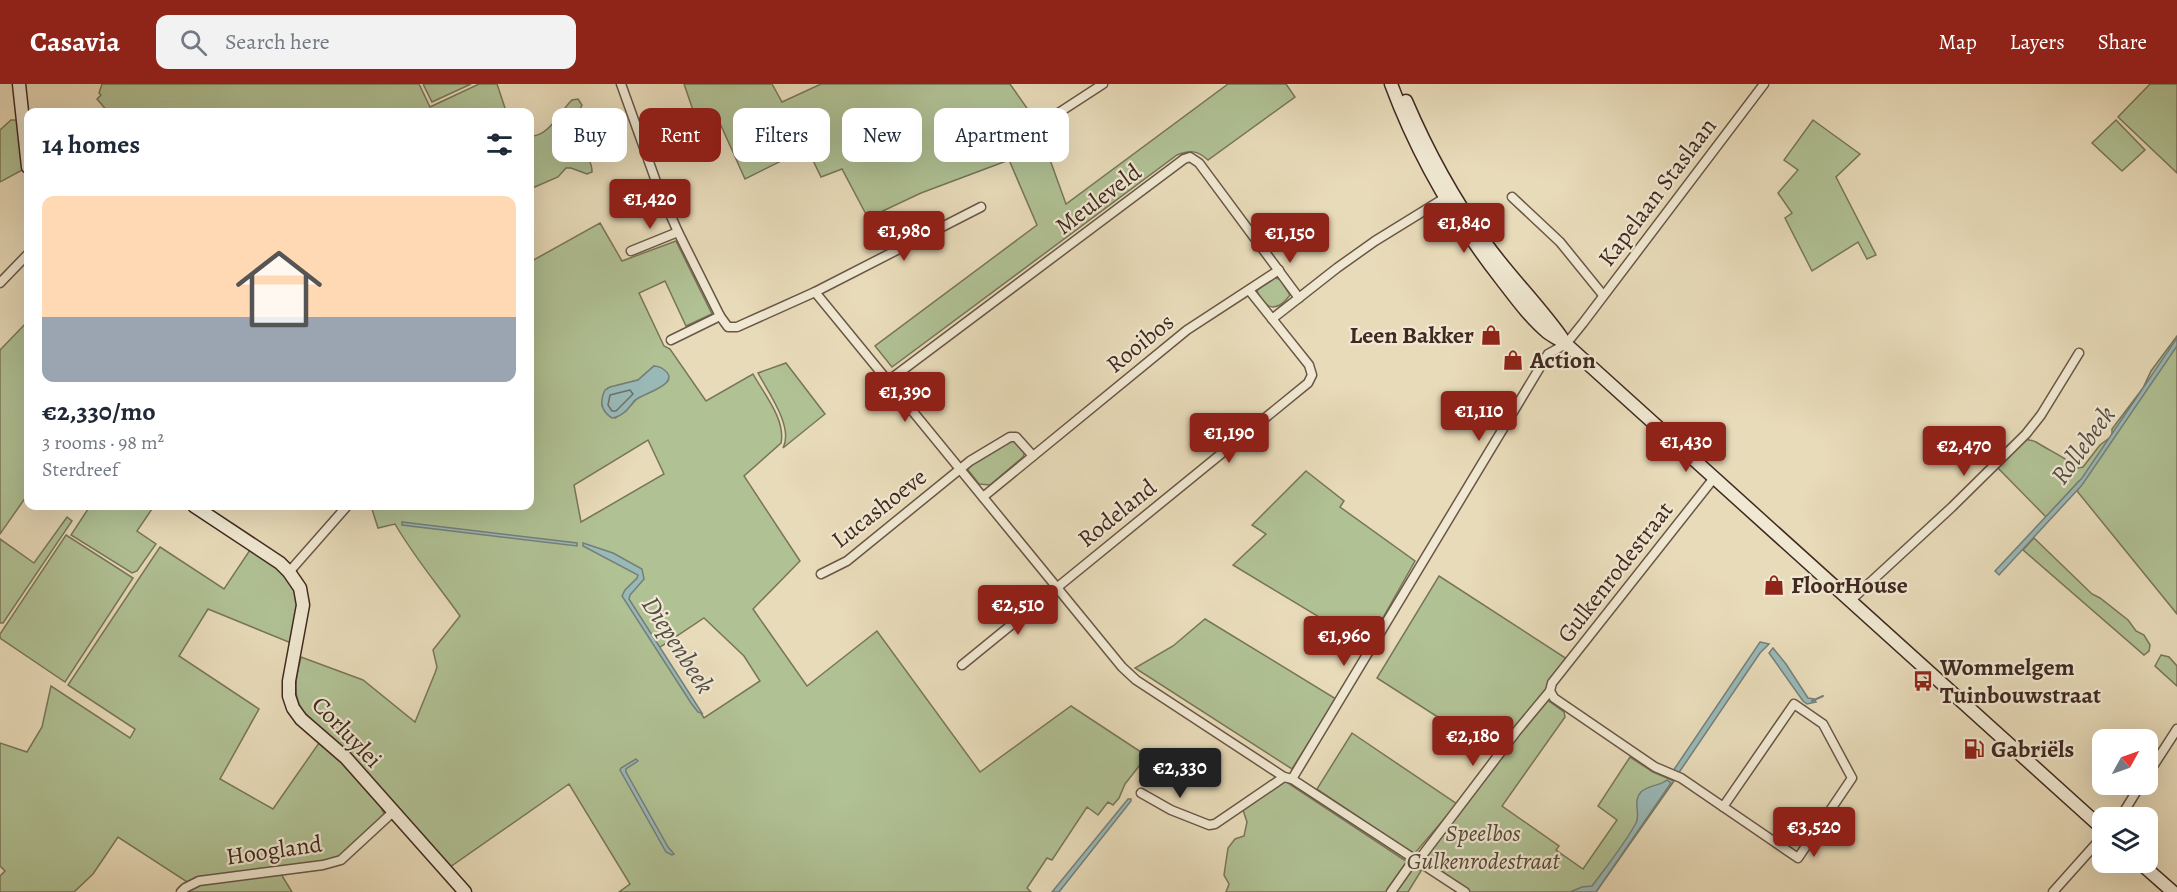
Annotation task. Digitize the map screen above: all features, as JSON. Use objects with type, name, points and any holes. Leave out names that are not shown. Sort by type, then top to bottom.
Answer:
[{"type":"main road","points":[[19,84],[24,130]]},
{"type":"main road","points":[[1391,84],[1407,125],[1449,195],[1566,344],[2092,819]]},
{"type":"main road","points":[[1400,84],[1449,195]]},
{"type":"main road","name":"Corluylei","points":[[200,510],[280,563],[289,572],[300,588],[303,605],[289,681],[293,708],[301,719],[346,758],[465,892]]},
{"type":"main road","points":[[2151,873],[2173,892]]},
{"type":"street","points":[[621,84],[658,187],[678,232],[720,316],[728,327],[737,327],[815,292],[981,207]]},
{"type":"street","points":[[1066,108],[1103,84]]},
{"type":"street","name":"Kapelaan Staslaan","points":[[1288,778],[1548,354],[1566,344],[1764,84]]},
{"type":"street","name":"Meuleveld","points":[[888,381],[1184,159],[1195,159],[1199,163],[1299,298]]},
{"type":"street","points":[[1272,319],[1375,241],[1449,195]]},
{"type":"street","name":"Kapelaan Staslaan","points":[[1512,197],[1546,227],[1603,295]]},
{"type":"street","points":[[631,251],[678,232]]},
{"type":"street","points":[[0,283],[24,258]]},
{"type":"street","name":"Rooibos","points":[[982,497],[1187,330],[1279,270]]},
{"type":"street","name":"Rodeland","points":[[962,665],[1308,383],[1312,375],[1309,365],[1249,290]]},
{"type":"street","points":[[815,292],[1122,667],[1136,680],[1466,892]]},
{"type":"street","points":[[671,340],[720,316]]},
{"type":"street","points":[[1850,601],[1955,504],[2026,434],[2041,415],[2079,353]]},
{"type":"street","points":[[960,469],[1013,436],[1019,439],[1033,456]]},
{"type":"street","name":"Lucashoeve","points":[[821,574],[847,561],[960,469]]},
{"type":"street","name":"Gulkenrodestraat","points":[[1391,892],[1410,865],[1418,861],[1550,691],[1559,674],[1714,478]]},
{"type":"street","points":[[289,572],[343,510]]},
{"type":"street","points":[[1550,691],[1554,698],[1629,750],[1655,767],[1681,778],[1723,807],[1798,858],[1852,778],[1823,724],[1794,704],[1723,807]]},
{"type":"street","points":[[2158,758],[2177,729]]},
{"type":"street","points":[[1141,792],[1171,810],[1209,825],[1215,824],[1288,778]]},
{"type":"street","name":"Hoogland","points":[[181,892],[199,881],[323,865],[340,860],[393,812]]},
{"type":"street","points":[[2053,892],[2092,848]]},
{"type":"green space","points":[[102,84],[419,84],[430,107],[479,84],[497,84],[505,108],[105,108],[97,99],[101,95],[99,93]]},
{"type":"green space","points":[[423,84],[471,84],[432,102]]},
{"type":"green space","points":[[684,84],[772,84],[782,102],[821,84],[1010,84],[1027,108],[934,108],[934,162],[1004,162],[921,193],[868,218],[842,169],[821,177],[814,162],[830,162],[830,108],[733,108],[733,152],[721,126],[721,108],[692,108]]},
{"type":"green space","points":[[1228,84],[1286,84],[1295,97],[1208,160],[1193,152],[1177,155],[892,367],[875,346],[1037,225],[1010,162],[1051,162],[1066,204]]},
{"type":"green space","points":[[2150,84],[2177,84],[2177,173],[2118,117]]},
{"type":"green space","points":[[578,99],[582,105],[580,108],[566,108],[572,100]]},
{"type":"green space","points":[[11,120],[17,120],[24,169],[0,182],[0,130]]},
{"type":"green space","points":[[1813,120],[1860,154],[1836,177],[1876,255],[1867,259],[1858,242],[1812,271],[1785,218],[1792,213],[1778,193],[1798,170],[1784,160]]},
{"type":"green space","points":[[2116,120],[2145,150],[2122,171],[2092,143]]},
{"type":"green space","points":[[552,124],[552,162],[589,162],[592,172],[587,174],[566,168],[558,177],[534,187],[534,135]]},
{"type":"green space","points":[[737,162],[779,162],[745,179]]},
{"type":"green space","points":[[600,223],[622,261],[676,241],[712,314],[686,326],[665,281],[639,293],[664,346],[670,349],[706,401],[753,374],[777,416],[782,434],[781,443],[744,476],[800,561],[753,609],[807,686],[877,631],[980,772],[1071,706],[1147,756],[1125,784],[1113,805],[1108,802],[1098,815],[1087,807],[1052,860],[1047,858],[1027,888],[1031,892],[619,892],[630,884],[569,784],[450,867],[302,710],[297,697],[296,678],[301,657],[363,680],[415,722],[437,667],[433,650],[460,616],[395,524],[378,528],[372,510],[534,510],[534,260]],"holes":[[[654,366],[667,373],[668,379],[650,392],[640,395],[626,411],[615,418],[602,406],[603,396],[608,388],[638,380]],[[648,440],[664,474],[581,522],[574,485]],[[704,618],[744,656],[760,681],[704,718],[659,648]]]},
{"type":"green space","points":[[1275,278],[1280,279],[1290,295],[1280,305],[1272,307],[1264,302],[1257,291],[1260,286]]},
{"type":"green space","points":[[24,325],[24,500],[0,534],[0,350]]},
{"type":"green space","points":[[2177,336],[2177,614],[2077,491],[2081,485],[2079,481],[2046,517],[1995,465],[2023,438],[2036,442],[2078,468],[2083,467],[2100,445],[2112,436],[2112,429],[2143,388],[2151,371]]},
{"type":"green space","points":[[786,363],[825,414],[783,448],[785,430],[783,420],[758,373]]},
{"type":"green space","points":[[1012,439],[1025,452],[1023,457],[990,485],[979,484],[968,470],[970,464]]},
{"type":"green space","points":[[1306,471],[1344,501],[1340,507],[1415,561],[1367,646],[1233,565],[1266,534],[1252,525]]},
{"type":"green space","points":[[87,510],[151,510],[137,531],[156,544],[137,571],[132,573],[71,535]]},
{"type":"green space","points":[[67,517],[72,521],[3,623],[0,623],[0,539],[34,563]]},
{"type":"green space","points":[[66,535],[133,578],[65,682],[0,638],[0,634]]},
{"type":"green space","points":[[2034,538],[2092,594],[2128,620],[2136,631],[2144,635],[2150,645],[2149,651],[2144,655],[2023,550]]},
{"type":"green space","points":[[160,547],[224,589],[250,550],[282,572],[294,587],[297,595],[298,605],[291,643],[208,609],[179,656],[259,709],[220,779],[273,809],[319,743],[339,760],[381,807],[383,818],[343,856],[322,862],[197,877],[187,882],[118,837],[93,874],[74,892],[0,892],[0,876],[5,871],[0,866],[0,743],[27,752],[42,727],[51,686],[130,738],[135,729],[68,685]]},
{"type":"green space","name":"Speelbos Gulkenrodestraat","points":[[1439,576],[1567,659],[1542,696],[1564,712],[1565,717],[1502,806],[1559,846],[1556,850],[1583,869],[1617,820],[1598,806],[1630,757],[1653,772],[1674,781],[1596,892],[1465,892],[1418,861],[1497,755],[1377,678]]},
{"type":"green space","points":[[1205,619],[1336,699],[1292,769],[1135,668],[1173,646]]},
{"type":"green space","points":[[2161,655],[2169,657],[2177,666],[2177,686],[2155,666]]},
{"type":"green space","points":[[1352,733],[1457,804],[1415,853],[1317,789]]},
{"type":"green space","points":[[1285,781],[1421,871],[1408,892],[1226,892],[1229,884],[1224,875],[1228,848],[1235,839],[1244,836],[1247,822],[1243,810]]},
{"type":"green space","points":[[281,874],[292,892],[188,892],[204,883]]},
{"type":"water","points":[[2177,338],[2177,346],[2082,485],[1999,575],[1995,571],[2082,478]]},
{"type":"water","points":[[654,366],[661,367],[668,374],[669,379],[665,384],[638,398],[619,416],[612,418],[605,412],[602,398],[605,390],[638,380]]},
{"type":"water","points":[[402,522],[577,543],[577,546],[402,525]]},
{"type":"water","points":[[583,543],[613,553],[642,569],[644,579],[629,599],[702,713],[698,712],[691,703],[622,596],[638,575],[583,546]]},
{"type":"water","points":[[1760,642],[1769,644],[1760,653],[1678,774],[1673,771]]},
{"type":"water","points":[[1773,648],[1808,698],[1816,702],[1807,704],[1803,701],[1769,653]]},
{"type":"water","points":[[636,759],[638,761],[626,769],[626,772],[674,854],[672,855],[666,852],[620,770]]},
{"type":"water","points":[[1667,780],[1671,783],[1596,892],[1570,892],[1592,886],[1636,823],[1638,796],[1644,790]]},
{"type":"water","points":[[1128,799],[1131,801],[1059,892],[1052,892]]},
{"type":"waterway","name":"Rollebeek","points":[[1812,701],[1823,696]]},
{"type":"place","name":"Leen Bakker","points":[[1491,335]]},
{"type":"place","name":"Action","points":[[1513,360]]},
{"type":"place","name":"FloorHouse","points":[[1774,585]]},
{"type":"place","name":"Wommelgem Tuinbouwstraat","points":[[1923,681]]},
{"type":"place","name":"Gabriëls","points":[[1974,749]]},
{"type":"water label","name":"Diepenbeek","points":[[678,645]]}]
